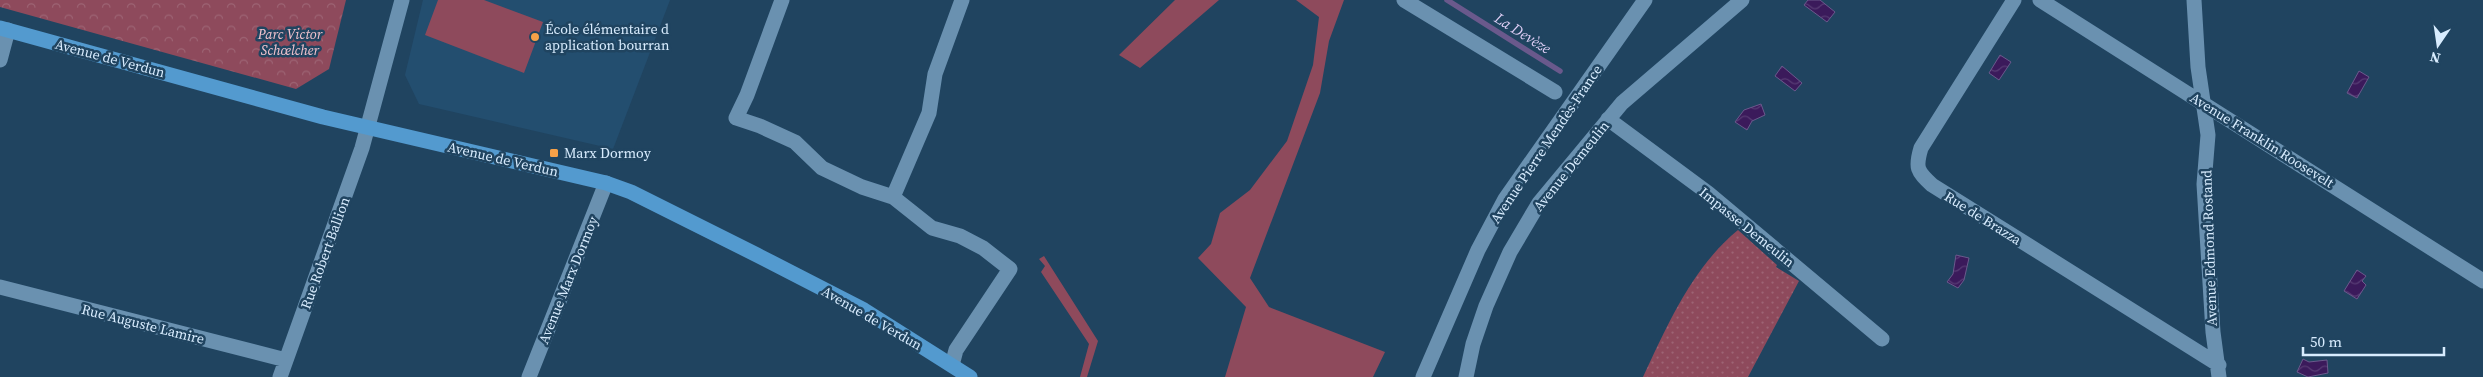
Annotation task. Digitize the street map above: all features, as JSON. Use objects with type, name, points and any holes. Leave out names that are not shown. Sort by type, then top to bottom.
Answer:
[{"type":"main road","name":"Avenue de Verdun","points":[[4,29],[368,128],[606,183],[631,192],[757,254],[864,310],[970,377]]},
{"type":"street","name":"Rue Robert Ballion","points":[[280,377],[362,148],[402,0]]},
{"type":"street","points":[[782,0],[754,76],[736,118],[760,126],[795,142],[822,168],[862,187],[893,197],[932,228],[960,236],[983,248],[1010,269],[956,350],[952,365]]},
{"type":"street","points":[[893,197],[929,113],[935,74],[962,0]]},
{"type":"street","points":[[1404,0],[1555,92]]},
{"type":"street","name":"Avenue Pierre Mendès-France","points":[[1423,377],[1478,250],[1506,198],[1645,0]]},
{"type":"street","name":"Avenue Demeulin","points":[[1466,377],[1486,306],[1510,252],[1539,203],[1622,103],[1742,0]]},
{"type":"street","name":"Rue de Brazza","points":[[2014,0],[1922,148],[1917,162],[1920,173],[1932,186],[2219,371]]},
{"type":"street","name":"Avenue Franklin Roosevelt","points":[[2040,0],[2483,281]]},
{"type":"street","name":"Avenue Edmond Rostand","points":[[2194,0],[2198,68],[2208,135],[2204,184],[2212,312],[2219,371]]},
{"type":"street","points":[[0,60],[4,29]]},
{"type":"street","name":"Impasse Demeulin","points":[[1608,119],[1708,193],[1882,339]]},
{"type":"street","name":"Avenue Marx Dormoy","points":[[529,377],[606,183]]},
{"type":"street","name":"Rue Auguste Lamire","points":[[0,287],[286,360]]},
{"type":"shaded area","name":"École élémentaire d application bourran","points":[[423,0],[670,0],[613,149],[419,104],[405,75]]},
{"type":"green space","name":"Parc Victor Schœlcher","points":[[0,0],[346,0],[329,69],[296,89],[0,7]]},
{"type":"green space","points":[[438,0],[484,0],[543,22],[524,73],[425,35]]},
{"type":"green space","points":[[1175,0],[1219,0],[1140,68],[1119,55]]},
{"type":"green space","points":[[1296,0],[1344,0],[1329,41],[1320,93],[1250,278],[1269,307],[1385,352],[1373,377],[1225,377],[1246,307],[1198,258],[1211,244],[1220,213],[1250,190],[1287,141],[1313,65],[1319,17]]},
{"type":"green space","points":[[1738,230],[1777,265],[1776,267],[1799,281],[1748,377],[1643,377],[1672,317],[1694,279],[1722,245]]},
{"type":"green space","points":[[1044,256],[1098,341],[1087,377],[1080,377],[1089,344],[1041,272],[1045,266],[1039,259]]},
{"type":"water","points":[[1808,0],[1820,0],[1835,12],[1827,22],[1804,5]]},
{"type":"water","points":[[2000,55],[2011,62],[1999,80],[1989,73]]},
{"type":"water","points":[[1782,66],[1802,83],[1795,91],[1775,76]]},
{"type":"water","points":[[2359,71],[2369,77],[2357,98],[2347,93]]},
{"type":"water","points":[[1761,104],[1765,115],[1752,121],[1747,130],[1735,122],[1744,110]]},
{"type":"water","points":[[1956,255],[1969,258],[1964,280],[1958,288],[1947,282],[1953,274]]},
{"type":"water","points":[[2357,270],[2366,276],[2362,281],[2366,285],[2357,299],[2344,291]]},
{"type":"water","points":[[2303,359],[2309,362],[2327,360],[2328,373],[2308,377],[2297,372]]},
{"type":"waterway","name":"La Devèze","points":[[1447,0],[1560,71]]},
{"type":"place","name":"École élémentaire d application bourran","points":[[535,37]]},
{"type":"place","name":"Marx Dormoy","points":[[554,153]]}]
